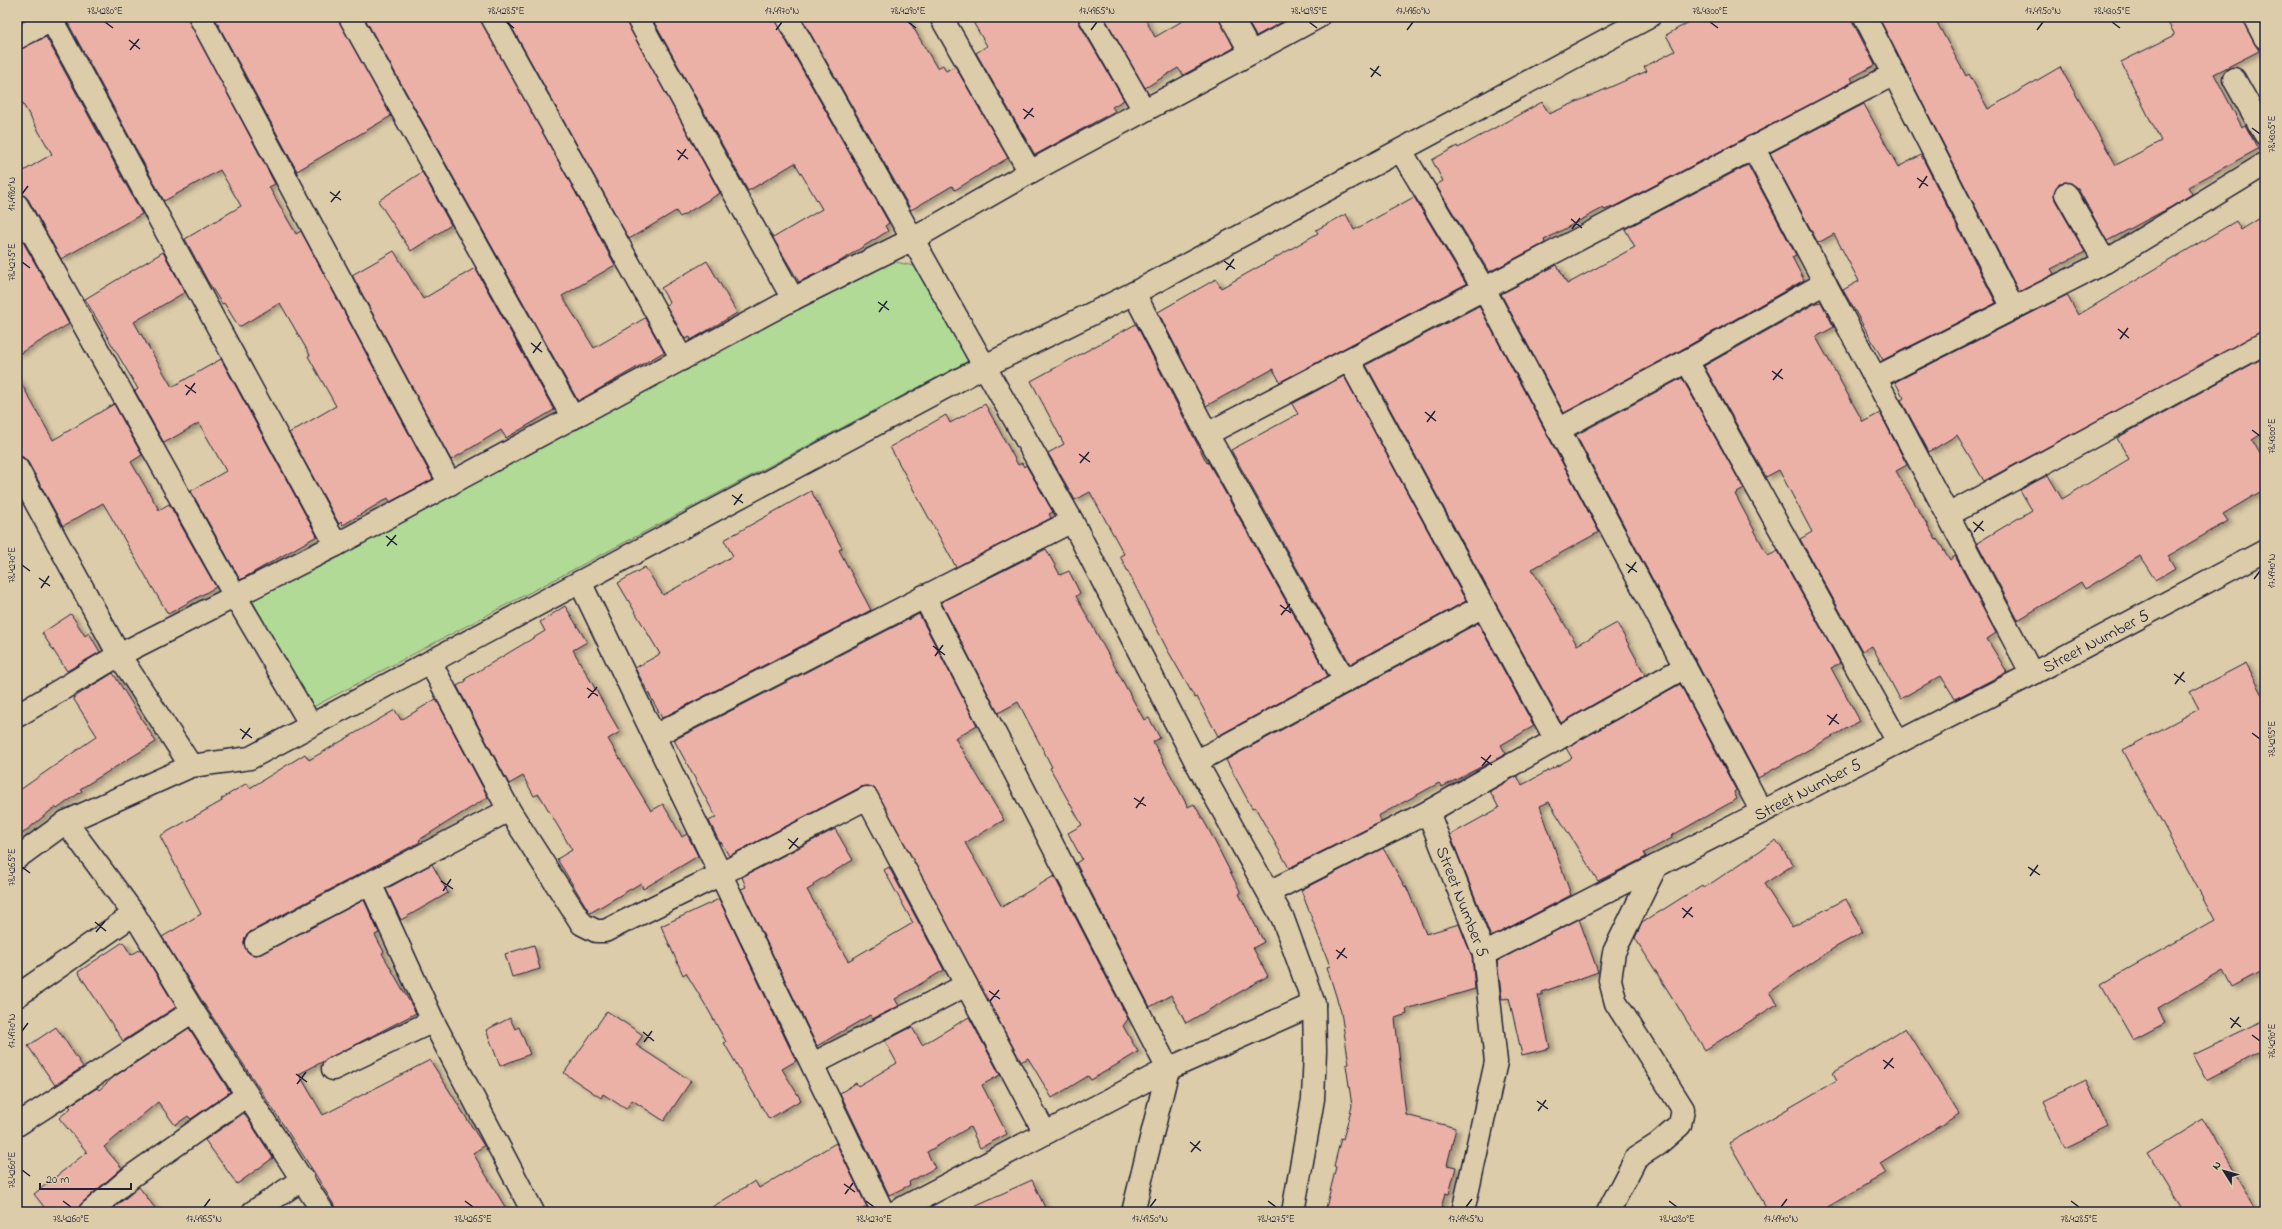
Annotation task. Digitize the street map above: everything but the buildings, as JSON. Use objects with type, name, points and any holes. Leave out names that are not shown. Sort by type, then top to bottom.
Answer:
[{"type":"street","points":[[200,17],[450,484]]},
{"type":"street","points":[[350,17],[573,418]]},
{"type":"street","points":[[492,17],[682,359]]},
{"type":"street","points":[[637,17],[794,299]]},
{"type":"street","points":[[788,17],[1072,521],[1196,762],[1283,919],[1314,1004],[1315,1051],[1313,1099],[1292,1212]]},
{"type":"street","points":[[941,17],[1030,172]]},
{"type":"street","points":[[1090,17],[1144,110]]},
{"type":"street","points":[[1231,17],[1251,53]]},
{"type":"street","points":[[17,716],[120,655],[336,545],[794,299],[913,239],[1030,172],[1318,17]]},
{"type":"street","points":[[17,858],[66,822],[192,766],[250,758],[985,366],[1134,293],[1401,151],[1648,17]]},
{"type":"street","points":[[1865,17],[2013,308]]},
{"type":"street","points":[[2254,17],[2265,38]]},
{"type":"street","points":[[17,38],[53,18],[336,545]]},
{"type":"street","points":[[1207,434],[1894,74]]},
{"type":"street","points":[[2234,79],[2265,134]]},
{"type":"street","points":[[1753,147],[2032,674]]},
{"type":"street","points":[[1401,151],[1484,289],[1762,812]]},
{"type":"street","points":[[1875,378],[2105,262],[2265,164]]},
{"type":"street","points":[[2066,194],[2105,262]]},
{"type":"street","points":[[17,205],[235,596],[311,725]]},
{"type":"street","points":[[1558,430],[1687,361],[1825,284]]},
{"type":"street","points":[[1134,293],[1207,434],[1345,682]]},
{"type":"street","points":[[1948,515],[2265,343]]},
{"type":"street","points":[[1349,360],[1556,740]]},
{"type":"street","points":[[1687,361],[1898,742]]},
{"type":"street","points":[[17,468],[120,655],[192,766]]},
{"type":"street","points":[[654,736],[1072,521]]},
{"type":"street","name":"Street Number 5","points":[[1428,812],[1484,954],[2032,674],[2265,551]]},
{"type":"street","points":[[580,582],[722,874],[883,1212]]},
{"type":"street","points":[[924,596],[1168,1069],[1133,1212]]},
{"type":"street","points":[[1196,762],[1483,606]]},
{"type":"street","points":[[430,662],[509,810],[582,924],[596,931],[605,932],[722,874],[867,798],[1046,1133]]},
{"type":"street","points":[[1269,892],[1428,812],[1685,667]]},
{"type":"street","points":[[256,943],[509,810]]},
{"type":"street","points":[[66,822],[134,914],[193,1011],[323,1212]]},
{"type":"street","points":[[1608,1212],[1636,1158],[1658,1144],[1680,1125],[1683,1109],[1616,1003],[1610,980],[1614,952],[1656,866]]},
{"type":"street","points":[[370,883],[433,1021],[533,1212]]},
{"type":"street","points":[[17,996],[134,914]]},
{"type":"street","points":[[1463,1212],[1496,1062],[1484,954]]},
{"type":"street","points":[[813,1064],[966,984]]},
{"type":"street","points":[[906,1209],[1168,1069],[1314,1004]]},
{"type":"street","points":[[17,1125],[193,1011]]},
{"type":"street","points":[[333,1069],[433,1021]]},
{"type":"street","points":[[90,1212],[132,1176],[247,1096]]},
{"type":"street","points":[[253,1212],[303,1179]]},
{"type":"green space","points":[[887,260],[918,267],[972,359],[313,707],[252,600]]}]
